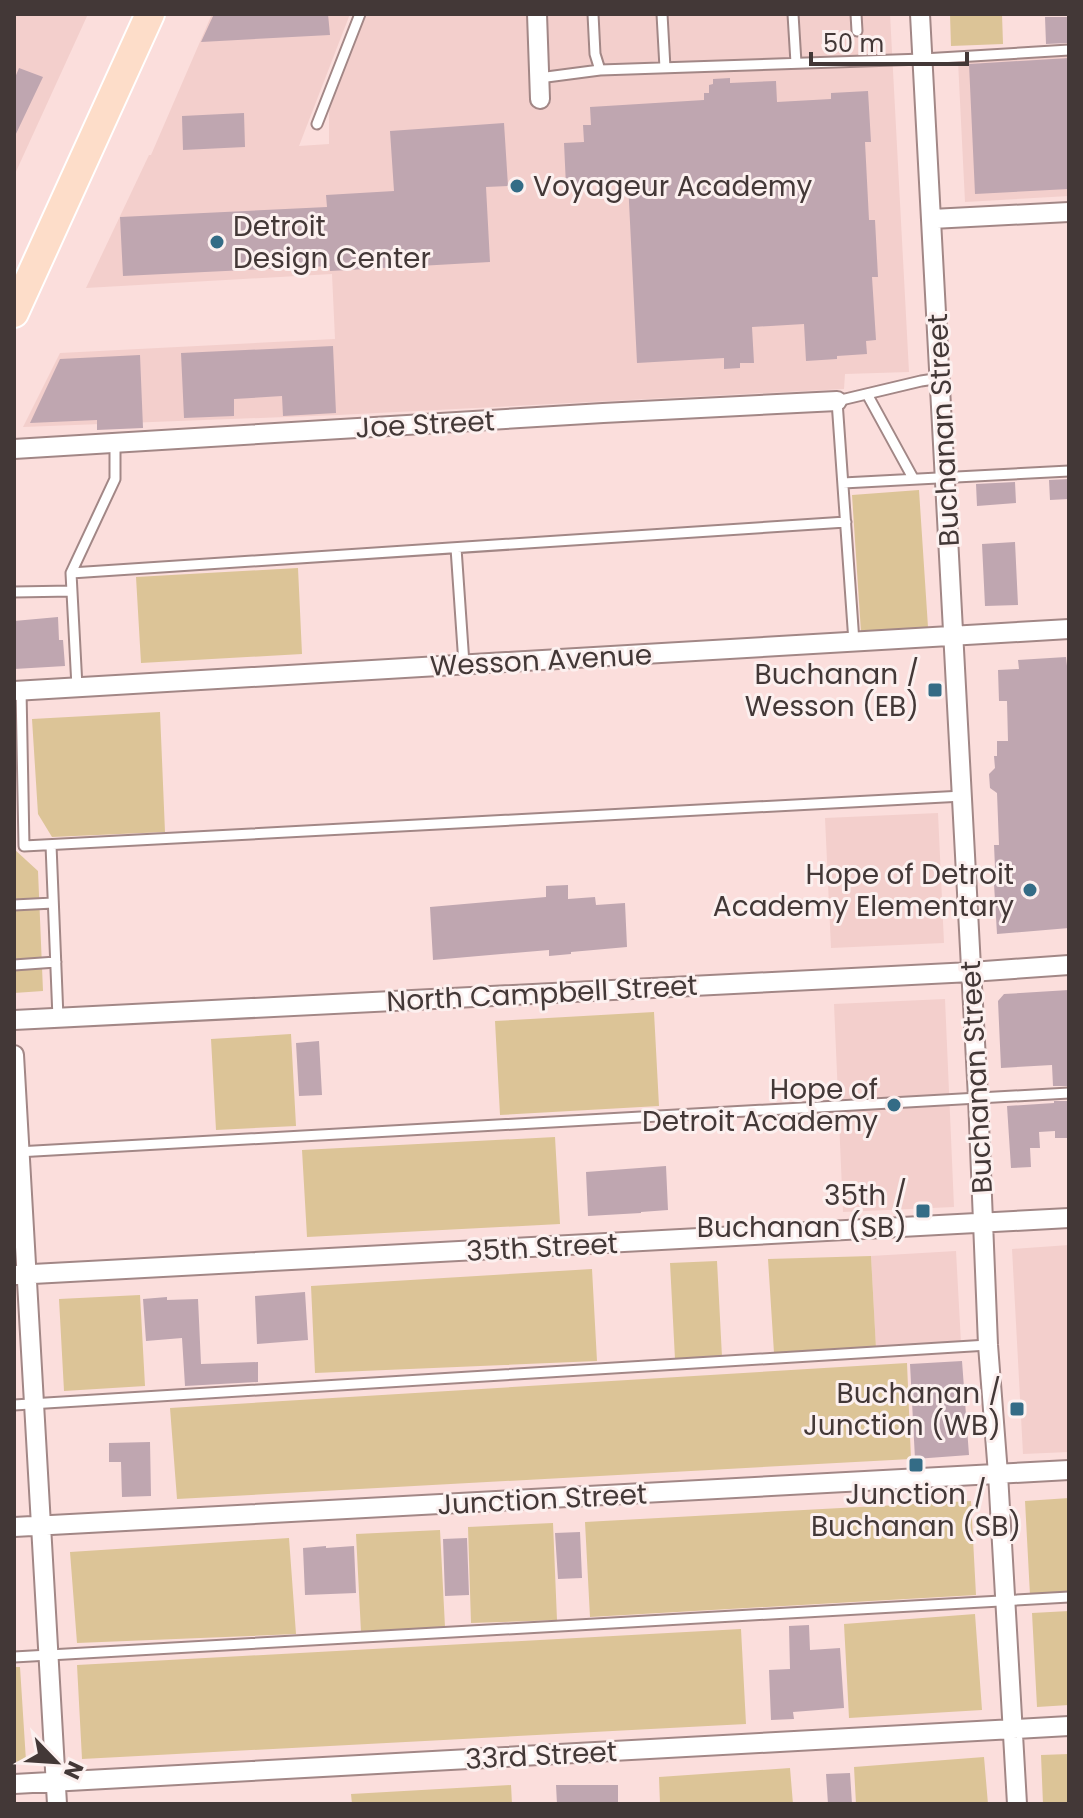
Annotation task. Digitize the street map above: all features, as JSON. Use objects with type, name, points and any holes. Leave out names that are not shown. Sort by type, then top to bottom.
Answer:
[{"type":"main road","points":[[14,313],[150,14]]},
{"type":"street","points":[[537,14],[540,99]]},
{"type":"street","name":"Buchanan Street","points":[[920,14],[955,636],[988,1345],[1017,1804]]},
{"type":"street","points":[[932,219],[1069,212]]},
{"type":"street","name":"Joe Street","points":[[14,449],[837,401]]},
{"type":"street","name":"Wesson Avenue","points":[[17,690],[1069,629]]},
{"type":"street","name":"North Campbell Street","points":[[14,1020],[1069,965]]},
{"type":"street","points":[[14,1055],[21,1275],[34,1404],[57,1804]]},
{"type":"street","name":"35th Street","points":[[21,1275],[1069,1218]]},
{"type":"street","name":"Junction Street","points":[[14,1527],[1069,1470]]},
{"type":"street","name":"33rd Street","points":[[14,1784],[1069,1726]]},
{"type":"lane","points":[[317,124],[360,14]]},
{"type":"lane","points":[[593,14],[595,54],[600,70]]},
{"type":"lane","points":[[662,14],[665,68]]},
{"type":"lane","points":[[793,14],[796,63]]},
{"type":"lane","points":[[856,14],[857,31]]},
{"type":"lane","points":[[539,78],[600,70],[923,59],[1069,50]]},
{"type":"lane","points":[[854,642],[837,401],[941,378]]},
{"type":"lane","points":[[867,394],[913,478]]},
{"type":"lane","points":[[77,687],[71,573],[115,479],[115,443]]},
{"type":"lane","points":[[843,483],[1069,471]]},
{"type":"lane","points":[[71,573],[846,522]]},
{"type":"lane","points":[[456,548],[464,664]]},
{"type":"lane","points":[[14,592],[72,591]]},
{"type":"lane","points":[[17,690],[24,846],[963,796]]},
{"type":"lane","points":[[51,845],[58,1018]]},
{"type":"lane","points":[[14,905],[53,903]]},
{"type":"lane","points":[[14,965],[56,962]]},
{"type":"lane","points":[[16,1152],[1069,1093]]},
{"type":"lane","points":[[14,1405],[988,1345]]},
{"type":"lane","points":[[14,1657],[1069,1597]]},
{"type":"shaded area","points":[[14,14],[88,14],[14,176]]},
{"type":"shaded area","name":"Voyageur Academy","points":[[212,14],[350,14],[299,146],[329,144],[329,106],[366,14],[890,14],[909,372],[845,374],[844,389],[338,415],[23,427],[60,353],[335,339],[332,274],[86,288],[151,155]]},
{"type":"shaded area","points":[[950,14],[1002,14],[1003,44],[951,46]]},
{"type":"shaded area","points":[[1069,55],[1069,196],[965,202],[958,61]]},
{"type":"shaded area","points":[[919,490],[928,627],[861,632],[852,495]]},
{"type":"shaded area","points":[[298,568],[302,654],[141,663],[136,577]]},
{"type":"shaded area","points":[[160,712],[165,832],[52,837],[38,814],[32,719]]},
{"type":"shaded area","points":[[938,813],[944,943],[831,948],[825,818]]},
{"type":"shaded area","points":[[14,849],[38,871],[43,991],[14,993]]},
{"type":"shaded area","name":"Hope of Detroit Academy","points":[[945,999],[954,1207],[843,1212],[834,1004]]},
{"type":"shaded area","points":[[654,1012],[659,1106],[500,1115],[495,1021]]},
{"type":"shaded area","points":[[291,1034],[296,1126],[216,1130],[211,1039]]},
{"type":"shaded area","points":[[555,1137],[560,1224],[307,1237],[302,1150]]},
{"type":"shaded area","points":[[1069,1245],[1069,1452],[1023,1454],[1012,1249]]},
{"type":"shaded area","points":[[956,1251],[961,1343],[876,1348],[871,1256]]},
{"type":"shaded area","points":[[871,1256],[876,1348],[774,1353],[768,1259]]},
{"type":"shaded area","points":[[717,1261],[722,1357],[675,1359],[670,1263]]},
{"type":"shaded area","points":[[592,1269],[597,1361],[315,1373],[311,1286]]},
{"type":"shaded area","points":[[140,1295],[145,1386],[64,1391],[59,1299]]},
{"type":"shaded area","points":[[907,1363],[911,1459],[177,1499],[170,1408]]},
{"type":"shaded area","points":[[1069,1498],[1069,1593],[1030,1595],[1025,1501]]},
{"type":"shaded area","points":[[971,1501],[976,1595],[590,1617],[585,1522]]},
{"type":"shaded area","points":[[553,1523],[557,1620],[471,1623],[468,1527]]},
{"type":"shaded area","points":[[440,1530],[445,1627],[361,1632],[356,1534]]},
{"type":"shaded area","points":[[289,1538],[296,1634],[77,1643],[70,1552]]},
{"type":"shaded area","points":[[1069,1611],[1069,1705],[1037,1707],[1032,1613]]},
{"type":"shaded area","points":[[975,1614],[982,1710],[849,1718],[844,1624]]},
{"type":"shaded area","points":[[741,1629],[746,1724],[82,1759],[77,1665]]},
{"type":"shaded area","points":[[14,1667],[20,1667],[26,1761],[14,1762]]},
{"type":"shaded area","points":[[1069,1754],[1069,1804],[1043,1804],[1041,1755]]},
{"type":"shaded area","points":[[984,1757],[988,1804],[856,1804],[854,1767]]},
{"type":"shaded area","points":[[790,1768],[793,1804],[660,1804],[659,1777]]},
{"type":"shaded area","points":[[511,1785],[512,1804],[352,1804],[351,1794]]},
{"type":"building","points":[[214,14],[328,14],[330,35],[201,42]]},
{"type":"building","points":[[1045,17],[1069,17],[1069,43],[1046,44]]},
{"type":"building","points":[[1069,58],[1069,189],[975,194],[969,64]]},
{"type":"building","points":[[19,68],[43,77],[14,138],[14,80]]},
{"type":"building","points":[[730,78],[730,83],[776,81],[777,102],[831,99],[831,93],[868,91],[871,142],[865,142],[869,220],[875,220],[878,277],[872,277],[876,340],[866,341],[867,354],[806,361],[804,324],[752,327],[754,363],[740,363],[740,368],[724,369],[724,358],[637,363],[628,182],[566,186],[564,143],[584,142],[583,125],[591,125],[590,107],[704,100],[704,93],[709,93],[713,79]]},
{"type":"building","points":[[244,113],[245,147],[183,150],[182,116]]},
{"type":"building","points":[[504,123],[508,186],[486,187],[490,262],[330,271],[330,266],[123,276],[120,217],[327,207],[326,195],[394,191],[390,131]]},
{"type":"building","points":[[333,346],[336,413],[283,416],[282,396],[234,399],[234,416],[184,418],[181,353]]},
{"type":"building","points":[[140,355],[143,428],[97,430],[97,420],[30,423],[60,359]]},
{"type":"building","points":[[1069,479],[1069,499],[1050,500],[1049,480]]},
{"type":"building","points":[[1015,482],[1016,503],[977,506],[976,484]]},
{"type":"building","points":[[1015,542],[1018,605],[985,606],[982,544]]},
{"type":"building","points":[[58,617],[65,666],[14,669],[14,621]]},
{"type":"building","points":[[1066,657],[1069,666],[1069,928],[997,934],[993,867],[994,845],[999,845],[997,793],[990,788],[989,774],[995,768],[997,741],[1008,741],[1007,701],[999,701],[998,670],[1019,669],[1018,660]]},
{"type":"building","points":[[568,885],[568,899],[595,897],[596,905],[625,903],[627,947],[549,956],[549,950],[433,960],[430,907],[546,897],[546,886]]},
{"type":"building","points":[[1069,990],[1069,1086],[1053,1086],[1052,1065],[1001,1068],[998,1001],[1004,994]]},
{"type":"building","points":[[319,1041],[322,1095],[299,1096],[296,1043]]},
{"type":"building","points":[[1069,1101],[1069,1138],[1055,1138],[1055,1131],[1039,1132],[1040,1148],[1030,1148],[1031,1167],[1011,1168],[1007,1106]]},
{"type":"building","points":[[666,1166],[668,1210],[588,1216],[586,1172]]},
{"type":"building","points":[[305,1292],[308,1340],[257,1344],[255,1296]]},
{"type":"building","points":[[167,1297],[167,1300],[198,1299],[201,1364],[258,1362],[258,1382],[185,1386],[182,1338],[146,1341],[143,1299]]},
{"type":"building","points":[[962,1361],[969,1455],[915,1459],[910,1364]]},
{"type":"building","points":[[150,1442],[151,1496],[122,1497],[121,1462],[109,1462],[109,1443]]},
{"type":"building","points":[[580,1532],[582,1578],[558,1579],[555,1533]]},
{"type":"building","points":[[467,1538],[469,1595],[445,1596],[443,1539]]},
{"type":"building","points":[[354,1546],[356,1593],[305,1595],[303,1548]]},
{"type":"building","points":[[809,1625],[810,1650],[840,1648],[844,1708],[793,1712],[794,1719],[771,1720],[769,1670],[790,1669],[789,1626]]},
{"type":"building","points":[[850,1773],[852,1804],[828,1804],[826,1774]]},
{"type":"building","points":[[556,1785],[618,1785],[618,1804],[557,1804]]},
{"type":"place","name":"Voyageur Academy","points":[[517,186]]},
{"type":"place","name":"Detroit Design Center","points":[[217,242]]},
{"type":"place","name":"Buchanan / Wesson (EB)","points":[[935,690]]},
{"type":"place","name":"Hope of Detroit Academy Elementary","points":[[1030,890]]},
{"type":"place","name":"Hope of Detroit Academy","points":[[894,1105]]},
{"type":"place","name":"35th / Buchanan (SB)","points":[[923,1211]]},
{"type":"place","name":"Buchanan / Junction (WB)","points":[[1017,1409]]},
{"type":"place","name":"Junction / Buchanan (SB)","points":[[916,1465]]}]
